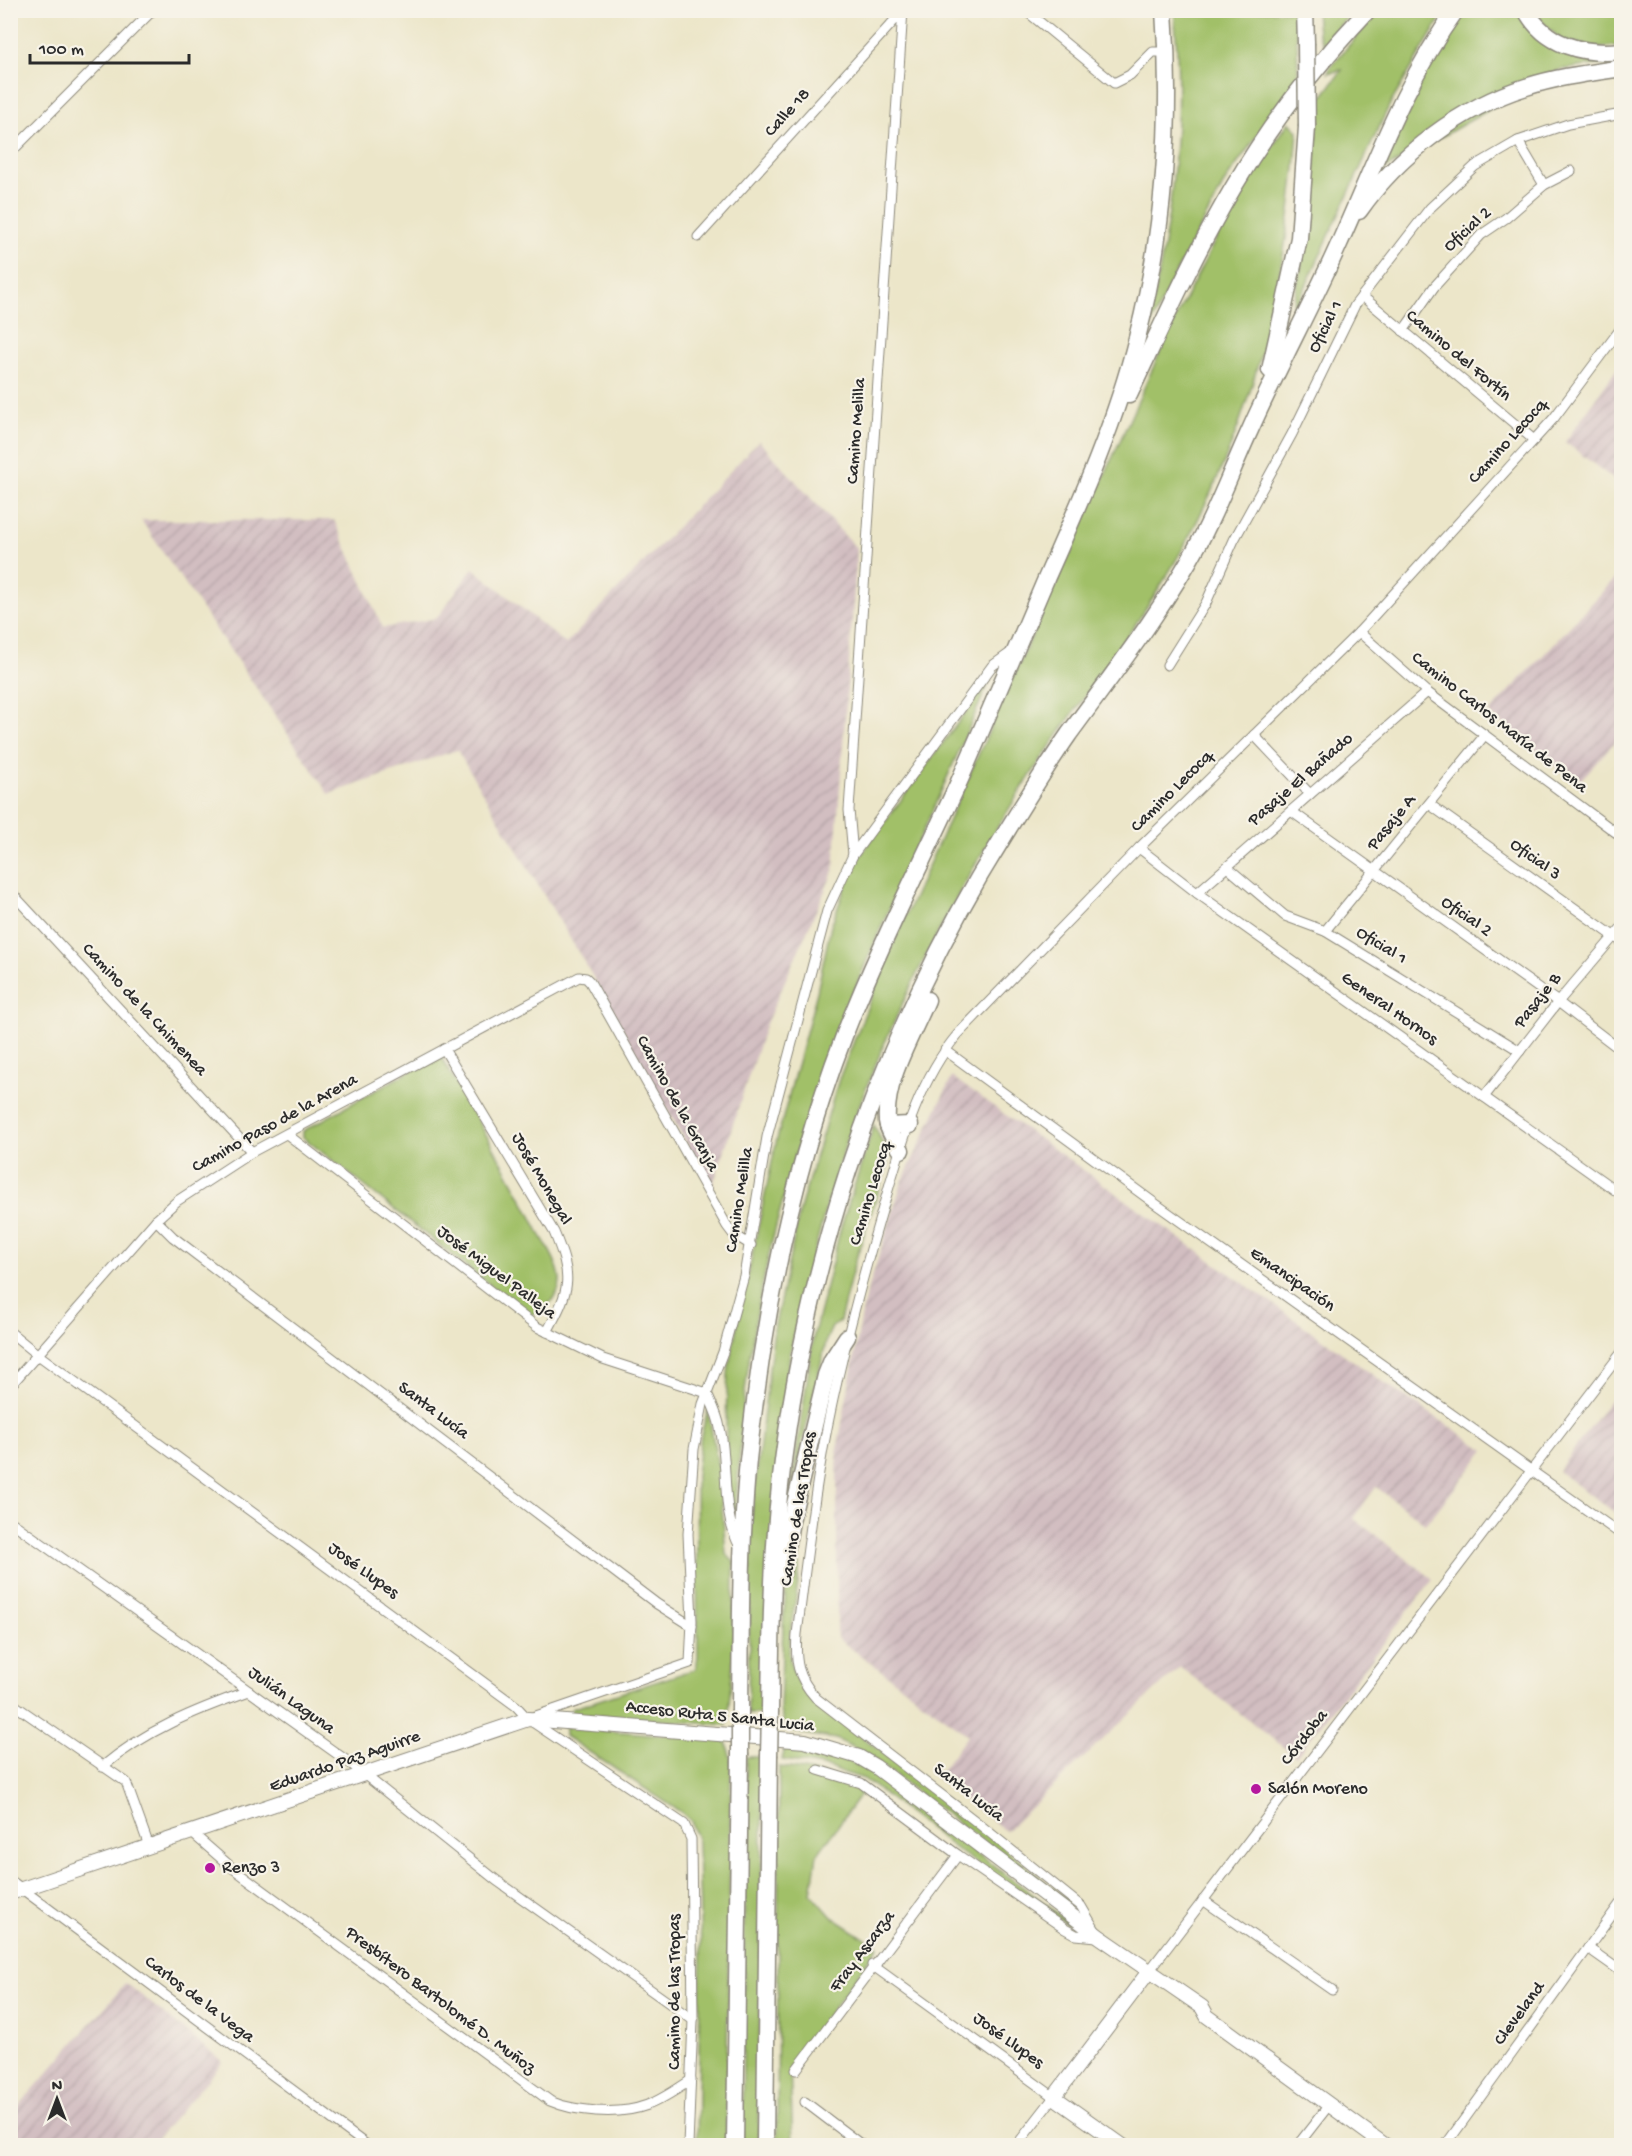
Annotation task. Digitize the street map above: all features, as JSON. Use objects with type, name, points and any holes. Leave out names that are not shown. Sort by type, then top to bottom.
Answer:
[{"type":"highway","points":[[1096,465],[1125,380],[1151,271],[1163,193],[1168,127],[1164,10]]},
{"type":"highway","points":[[1249,430],[1269,376],[1299,238],[1308,127],[1305,10]]},
{"type":"highway","points":[[735,2145],[740,1710],[743,1553],[748,1459],[767,1320],[787,1221],[816,1120],[845,1033],[1096,465],[1210,228],[1234,186],[1291,102],[1368,10]]},
{"type":"highway","points":[[765,2145],[771,1612],[774,1550],[784,1451],[814,1290],[860,1133],[908,1017],[978,880],[1048,765],[1165,602],[1202,538],[1249,430],[1340,243],[1410,86],[1456,10]]},
{"type":"highway","points":[[1526,10],[1537,27],[1563,45],[1591,52],[1622,51]]},
{"type":"highway","points":[[1340,243],[1365,203],[1393,171],[1421,146],[1461,117],[1524,87],[1568,76],[1622,68]]},
{"type":"highway","points":[[901,1150],[888,1126],[888,1100],[894,1079],[938,978],[941,950]]},
{"type":"highway","points":[[888,1126],[910,1125]]},
{"type":"highway","points":[[771,1612],[778,1597],[791,1521],[826,1375],[832,1360],[847,1337]]},
{"type":"street","points":[[10,153],[153,10]]},
{"type":"street","points":[[1025,10],[1113,83],[1130,75],[1153,52],[1167,52]]},
{"type":"street","name":"Calle 18","points":[[698,237],[903,11]]},
{"type":"street","name":"Camino Melilla","points":[[853,855],[849,810],[903,11]]},
{"type":"street","name":"Oficial 1","points":[[1167,665],[1206,603],[1234,540],[1292,434],[1355,305],[1431,208],[1476,166],[1518,141],[1568,124],[1622,114]]},
{"type":"street","points":[[1518,141],[1544,184]]},
{"type":"street","name":"Oficial 2","points":[[1403,331],[1434,287],[1470,246],[1544,184],[1570,171]]},
{"type":"street","name":"Camino del Fortín","points":[[1362,296],[1534,440]]},
{"type":"street","name":"Camino Lecocq","points":[[847,1337],[901,1150],[926,1086],[945,1050],[973,1017],[1139,848],[1359,632],[1534,440],[1622,327]]},
{"type":"street","name":"Camino Carlos María de Pena","points":[[1359,632],[1426,692],[1622,837]]},
{"type":"street","name":"Camino Melilla","points":[[707,1393],[723,1352],[751,1245],[767,1137],[779,1084],[827,911],[853,855],[992,666],[1016,649]]},
{"type":"street","name":"Pasaje El Bañado","points":[[1197,893],[1426,692]]},
{"type":"street","points":[[1254,735],[1310,794]]},
{"type":"street","name":"Pasaje A","points":[[1325,932],[1484,736]]},
{"type":"street","name":"Oficial 3","points":[[1429,804],[1622,942]]},
{"type":"street","name":"Oficial 2","points":[[1291,811],[1558,1002],[1622,1051]]},
{"type":"street","name":"General Hornos","points":[[1139,848],[1197,893],[1622,1195]]},
{"type":"street","name":"Oficial 1","points":[[1227,867],[1285,916],[1325,932],[1520,1051]]},
{"type":"street","name":"Camino de la Chimenea","points":[[10,891],[252,1152]]},
{"type":"street","name":"Pasaje B","points":[[1484,1097],[1558,1002],[1622,927]]},
{"type":"street","name":"Camino de la Granja","points":[[579,977],[586,978],[590,982],[727,1226],[733,1234],[751,1245]]},
{"type":"street","name":"Camino Paso de la Arena","points":[[10,1386],[156,1220],[177,1201],[252,1152],[288,1135],[579,977]]},
{"type":"street","name":"José Monegal","points":[[444,1049],[554,1232],[566,1262],[568,1277],[566,1294],[547,1332]]},
{"type":"street","name":"Emancipación","points":[[945,1050],[1152,1202],[1622,1535]]},
{"type":"street","name":"José Miguel Palleja","points":[[288,1135],[547,1332],[603,1359],[707,1393]]},
{"type":"street","name":"Santa Lucía","points":[[156,1220],[173,1237],[657,1604],[692,1626]]},
{"type":"street","name":"José Llupes","points":[[10,1332],[516,1706],[528,1719],[675,1816],[684,1824],[691,1839]]},
{"type":"street","name":"Camino de las Tropas","points":[[805,1686],[795,1661],[797,1634],[819,1471],[847,1337]]},
{"type":"street","name":"Córdoba","points":[[1016,2145],[1622,1352]]},
{"type":"street","points":[[707,1393],[721,1429],[731,1530],[743,1553]]},
{"type":"street","points":[[692,1626],[689,1506],[694,1449],[707,1393]]},
{"type":"street","name":"Julián Laguna","points":[[10,1521],[249,1690],[363,1774],[496,1880],[693,2020]]},
{"type":"street","name":"Eduardo Paz Aguirre","points":[[14,1887],[192,1832],[690,1664],[692,1626]]},
{"type":"street","name":"Santa Lucía","points":[[805,1686],[843,1721],[974,1820],[1081,1906],[1100,1937],[1202,2007],[1207,2016]]},
{"type":"street","points":[[102,1767],[122,1750],[153,1731],[249,1690]]},
{"type":"street","points":[[10,1702],[129,1785],[149,1846]]},
{"type":"street","name":"Acceso Ruta 5 Santa Lucia","points":[[528,1719],[805,1741],[860,1757],[1100,1937]]},
{"type":"street","name":"Santa Lucía","points":[[818,1770],[861,1783],[958,1855],[1065,1929],[1076,1935],[1100,1937]]},
{"type":"street","name":"Presbítero Bartolomé D. Muñoz","points":[[192,1832],[230,1866],[550,2101],[566,2108],[616,2112],[639,2110],[692,2080]]},
{"type":"street","name":"Camino de las Tropas","points":[[688,2145],[693,2020],[691,1839]]},
{"type":"street","name":"Fray Ascarza","points":[[796,2070],[872,1965],[958,1855]]},
{"type":"street","name":"Carlos de la Vega","points":[[14,1887],[368,2145]]},
{"type":"street","points":[[1203,1900],[1332,1990]]},
{"type":"street","name":"Cleveland","points":[[1445,2145],[1622,1901]]},
{"type":"street","name":"Santa Lucía","points":[[1113,1946],[1131,1968],[1138,1985],[1145,1981],[1157,1982],[1386,2145]]},
{"type":"street","points":[[1588,1948],[1622,1972]]},
{"type":"street","name":"José Llupes","points":[[872,1965],[1123,2145]]},
{"type":"street","points":[[805,2102],[863,2145]]},
{"type":"street","points":[[1297,2145],[1329,2104]]},
{"type":"shaded area","points":[[1621,363],[1621,485],[1565,442]]},
{"type":"shaded area","points":[[759,441],[857,549],[834,870],[765,1026],[712,1188],[589,970],[457,750],[329,794],[141,520],[334,520],[383,628],[437,618],[473,568],[566,644]]},
{"type":"shaded area","points":[[1621,572],[1621,735],[1577,784],[1489,713]]},
{"type":"shaded area","points":[[952,1077],[1373,1375],[1485,1450],[1426,1524],[1376,1487],[1353,1518],[1433,1579],[1296,1757],[1180,1667],[1006,1831],[936,1778],[968,1735],[837,1638],[837,1450],[864,1303],[902,1182]]},
{"type":"shaded area","points":[[1621,1385],[1621,1517],[1558,1471]]},
{"type":"shaded area","points":[[126,1983],[223,2062],[151,2145],[11,2145],[11,2115]]},
{"type":"green space","points":[[1316,10],[1353,11],[1323,44],[1318,33]]},
{"type":"green space","points":[[1174,11],[1296,11],[1298,77],[1226,180],[1175,274],[1145,337],[1169,216],[1177,134],[1177,52]]},
{"type":"green space","points":[[1379,11],[1445,11],[1389,106],[1291,318],[1312,208],[1319,101],[1342,70],[1328,73],[1330,67]]},
{"type":"green space","points":[[1463,11],[1520,11],[1535,32],[1621,55],[1621,61],[1559,70],[1390,166],[1372,179],[1425,70]]},
{"type":"green space","points":[[1531,11],[1621,11],[1621,45],[1597,48],[1561,40]]},
{"type":"green space","points":[[1289,122],[1298,131],[1286,240],[1263,346],[1230,449],[1208,499],[1167,576],[1040,761],[966,881],[932,943],[885,1041],[845,1146],[823,1218],[788,1363],[762,1714],[748,1714],[751,1519],[774,1329],[802,1202],[839,1079],[889,953],[1175,319],[1235,202]]},
{"type":"green space","points":[[990,679],[851,998],[804,1129],[777,1220],[756,1317],[745,1391],[734,1513],[728,1485],[727,1464],[726,1418],[729,1365],[776,1143],[817,992],[831,926],[852,869],[860,856]]},
{"type":"green space","points":[[437,1056],[441,1057],[517,1189],[557,1268],[560,1280],[557,1292],[550,1303],[540,1311],[528,1315],[303,1137],[303,1131]]},
{"type":"green space","points":[[874,1125],[886,1150],[887,1165],[853,1268],[840,1321],[832,1327],[827,1338],[790,1495],[814,1334],[841,1227]]},
{"type":"green space","points":[[708,1410],[719,1472],[726,1554],[734,1562],[733,1663],[727,1725],[573,1714],[571,1710],[574,1708],[696,1669],[698,1656],[696,1475],[701,1435]]},
{"type":"green space","points":[[794,1540],[798,1551],[799,1571],[789,1640],[793,1671],[800,1686],[813,1701],[928,1786],[1082,1912],[1082,1915],[865,1753],[836,1739],[786,1731],[780,1711],[783,1627],[787,1573]]},
{"type":"green space","points":[[565,1728],[725,1739],[731,1758],[726,2145],[697,2145],[701,1950],[698,1842],[691,1821],[681,1812],[565,1736]]},
{"type":"green space","points":[[786,1743],[815,1748],[843,1758],[894,1788],[1042,1901],[1071,1927],[960,1852],[864,1779],[823,1766],[782,1760]]},
{"type":"green space","points":[[746,1757],[763,1757],[758,2145],[742,2146]]},
{"type":"green space","points":[[779,1767],[823,1774],[865,1788],[817,1855],[811,1893],[832,1917],[878,1947],[790,2067],[793,2145],[777,2146]]},
{"type":"place","name":"Salón Moreno","points":[[1256,1789]]},
{"type":"place","name":"Renzo 3","points":[[210,1868]]}]
